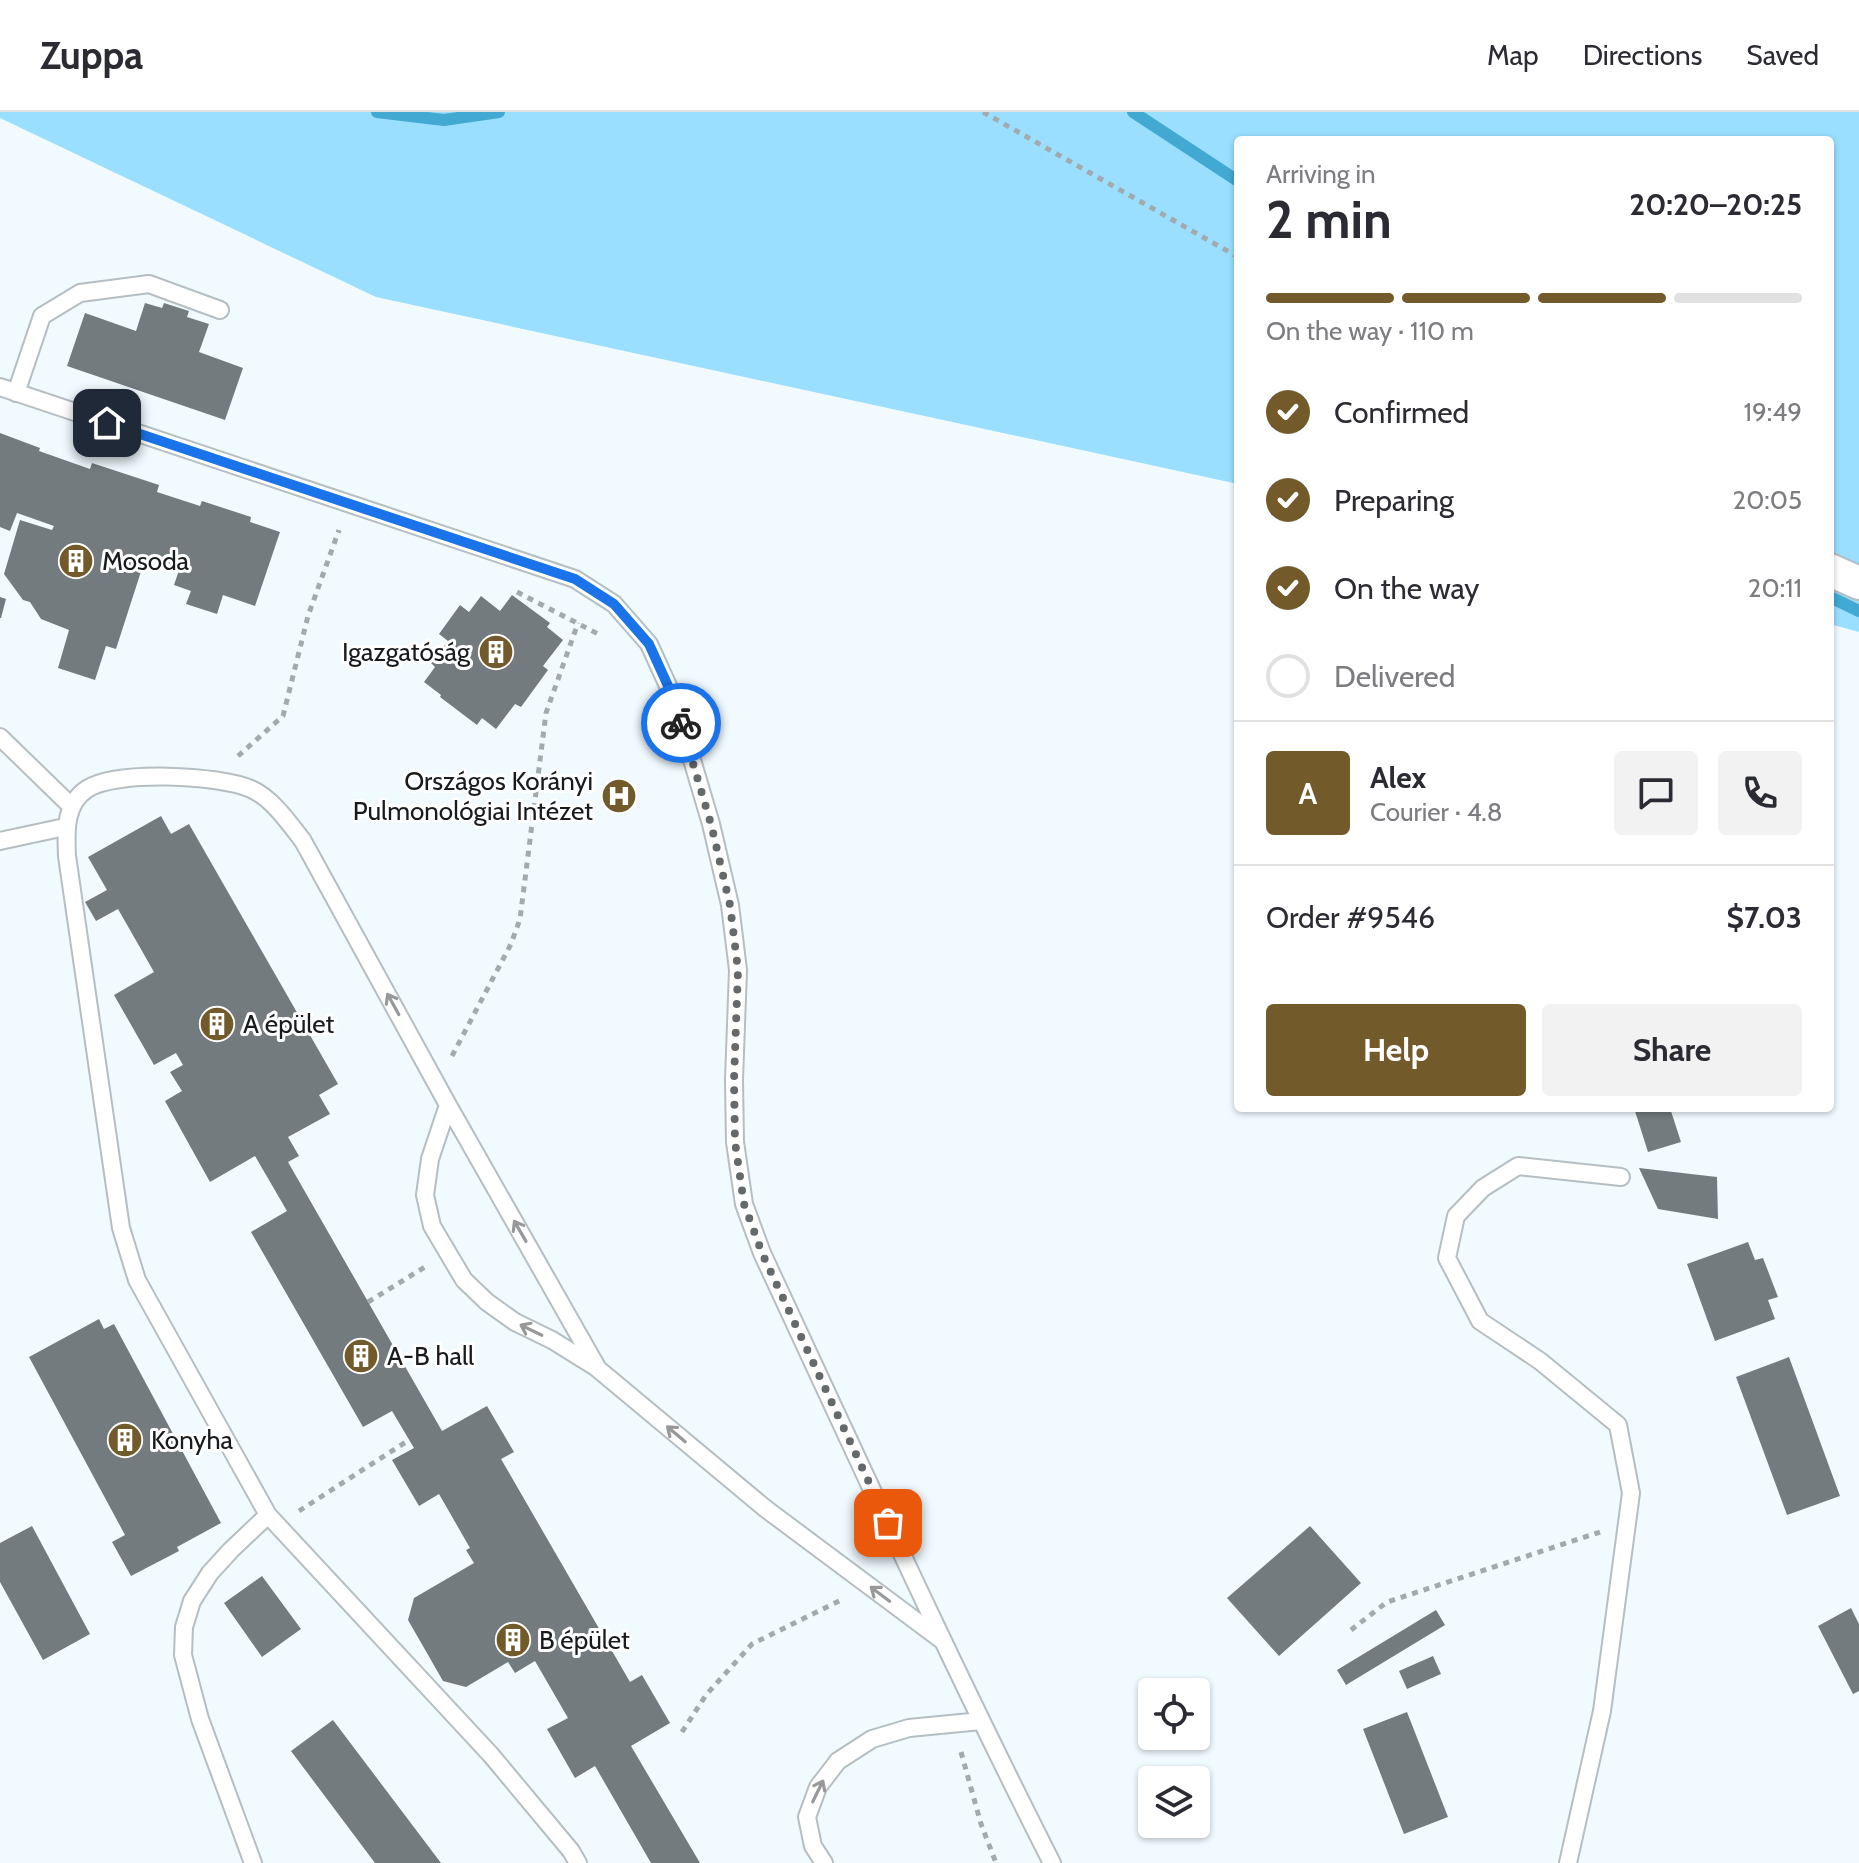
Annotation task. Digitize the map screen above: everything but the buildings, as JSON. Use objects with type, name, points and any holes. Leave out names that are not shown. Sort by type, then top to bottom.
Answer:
[{"type":"street","points":[[1834,572],[1859,583]]},
{"type":"lane","points":[[220,310],[149,284],[80,293],[42,316],[8,390],[575,579],[614,604],[649,644],[674,699],[711,824],[730,905],[738,970],[735,1142],[744,1204],[762,1253],[943,1641],[1052,1863]]},
{"type":"lane","points":[[0,737],[71,806]]},
{"type":"lane","points":[[578,1863],[491,1755],[273,1520],[137,1280],[121,1228],[67,856],[65,827],[71,806],[86,789],[109,780],[156,777],[214,779],[253,789],[278,810],[303,841],[598,1369]]},
{"type":"lane","points":[[0,841],[65,827]]},
{"type":"lane","points":[[448,1105],[430,1159],[425,1195],[432,1226],[464,1280],[515,1322],[552,1340],[598,1369],[766,1509],[943,1641]]},
{"type":"lane","points":[[1568,1863],[1602,1711],[1631,1493],[1618,1425],[1540,1361],[1480,1321],[1447,1258],[1456,1216],[1483,1188],[1518,1166],[1621,1177]]},
{"type":"lane","points":[[253,1863],[200,1719],[183,1655],[184,1627],[192,1601],[210,1573],[231,1550],[273,1520]]},
{"type":"lane","points":[[824,1863],[813,1846],[807,1817],[818,1787],[838,1761],[872,1739],[909,1728],[981,1721]]},
{"type":"path","points":[[983,112],[1234,255]]},
{"type":"path","points":[[214,779],[283,716],[308,616],[349,503]]},
{"type":"path","points":[[517,592],[607,639]]},
{"type":"path","points":[[437,1085],[511,944],[520,919],[546,713],[578,623]]},
{"type":"path","points":[[368,1302],[400,1283]]},
{"type":"path","points":[[273,1520],[409,1440]]},
{"type":"path","points":[[1351,1630],[1387,1602],[1627,1523]]},
{"type":"path","points":[[682,1732],[706,1695],[752,1644],[869,1586]]},
{"type":"path","points":[[953,1724],[981,1824],[996,1863]]},
{"type":"shaded area","points":[[0,112],[1859,112],[1859,632],[1834,625],[1834,136],[1234,136],[1234,483],[376,297],[0,118]]},
{"type":"waterway","points":[[377,112],[444,120],[499,112]]},
{"type":"waterway","points":[[1133,112],[1234,178]]},
{"type":"waterway","points":[[1834,599],[1859,611]]},
{"type":"way so far","points":[[681,723],[711,824],[730,905],[738,970],[735,1142],[744,1204],[762,1253],[888,1523]]},
{"type":"place","name":"Mosoda","points":[[76,561]]},
{"type":"place","name":"Igazgatóság","points":[[496,652]]},
{"type":"place","name":"Országos Korányi Pulmonológiai Intézet","points":[[619,796]]},
{"type":"place","name":"A épület","points":[[217,1024]]},
{"type":"place","name":"A-B hall","points":[[361,1356]]},
{"type":"place","name":"Konyha","points":[[125,1440]]},
{"type":"place","name":"B épület","points":[[513,1640]]},
{"type":"route","points":[[107,423],[575,579],[614,604],[649,644],[674,699],[681,723]]}]
